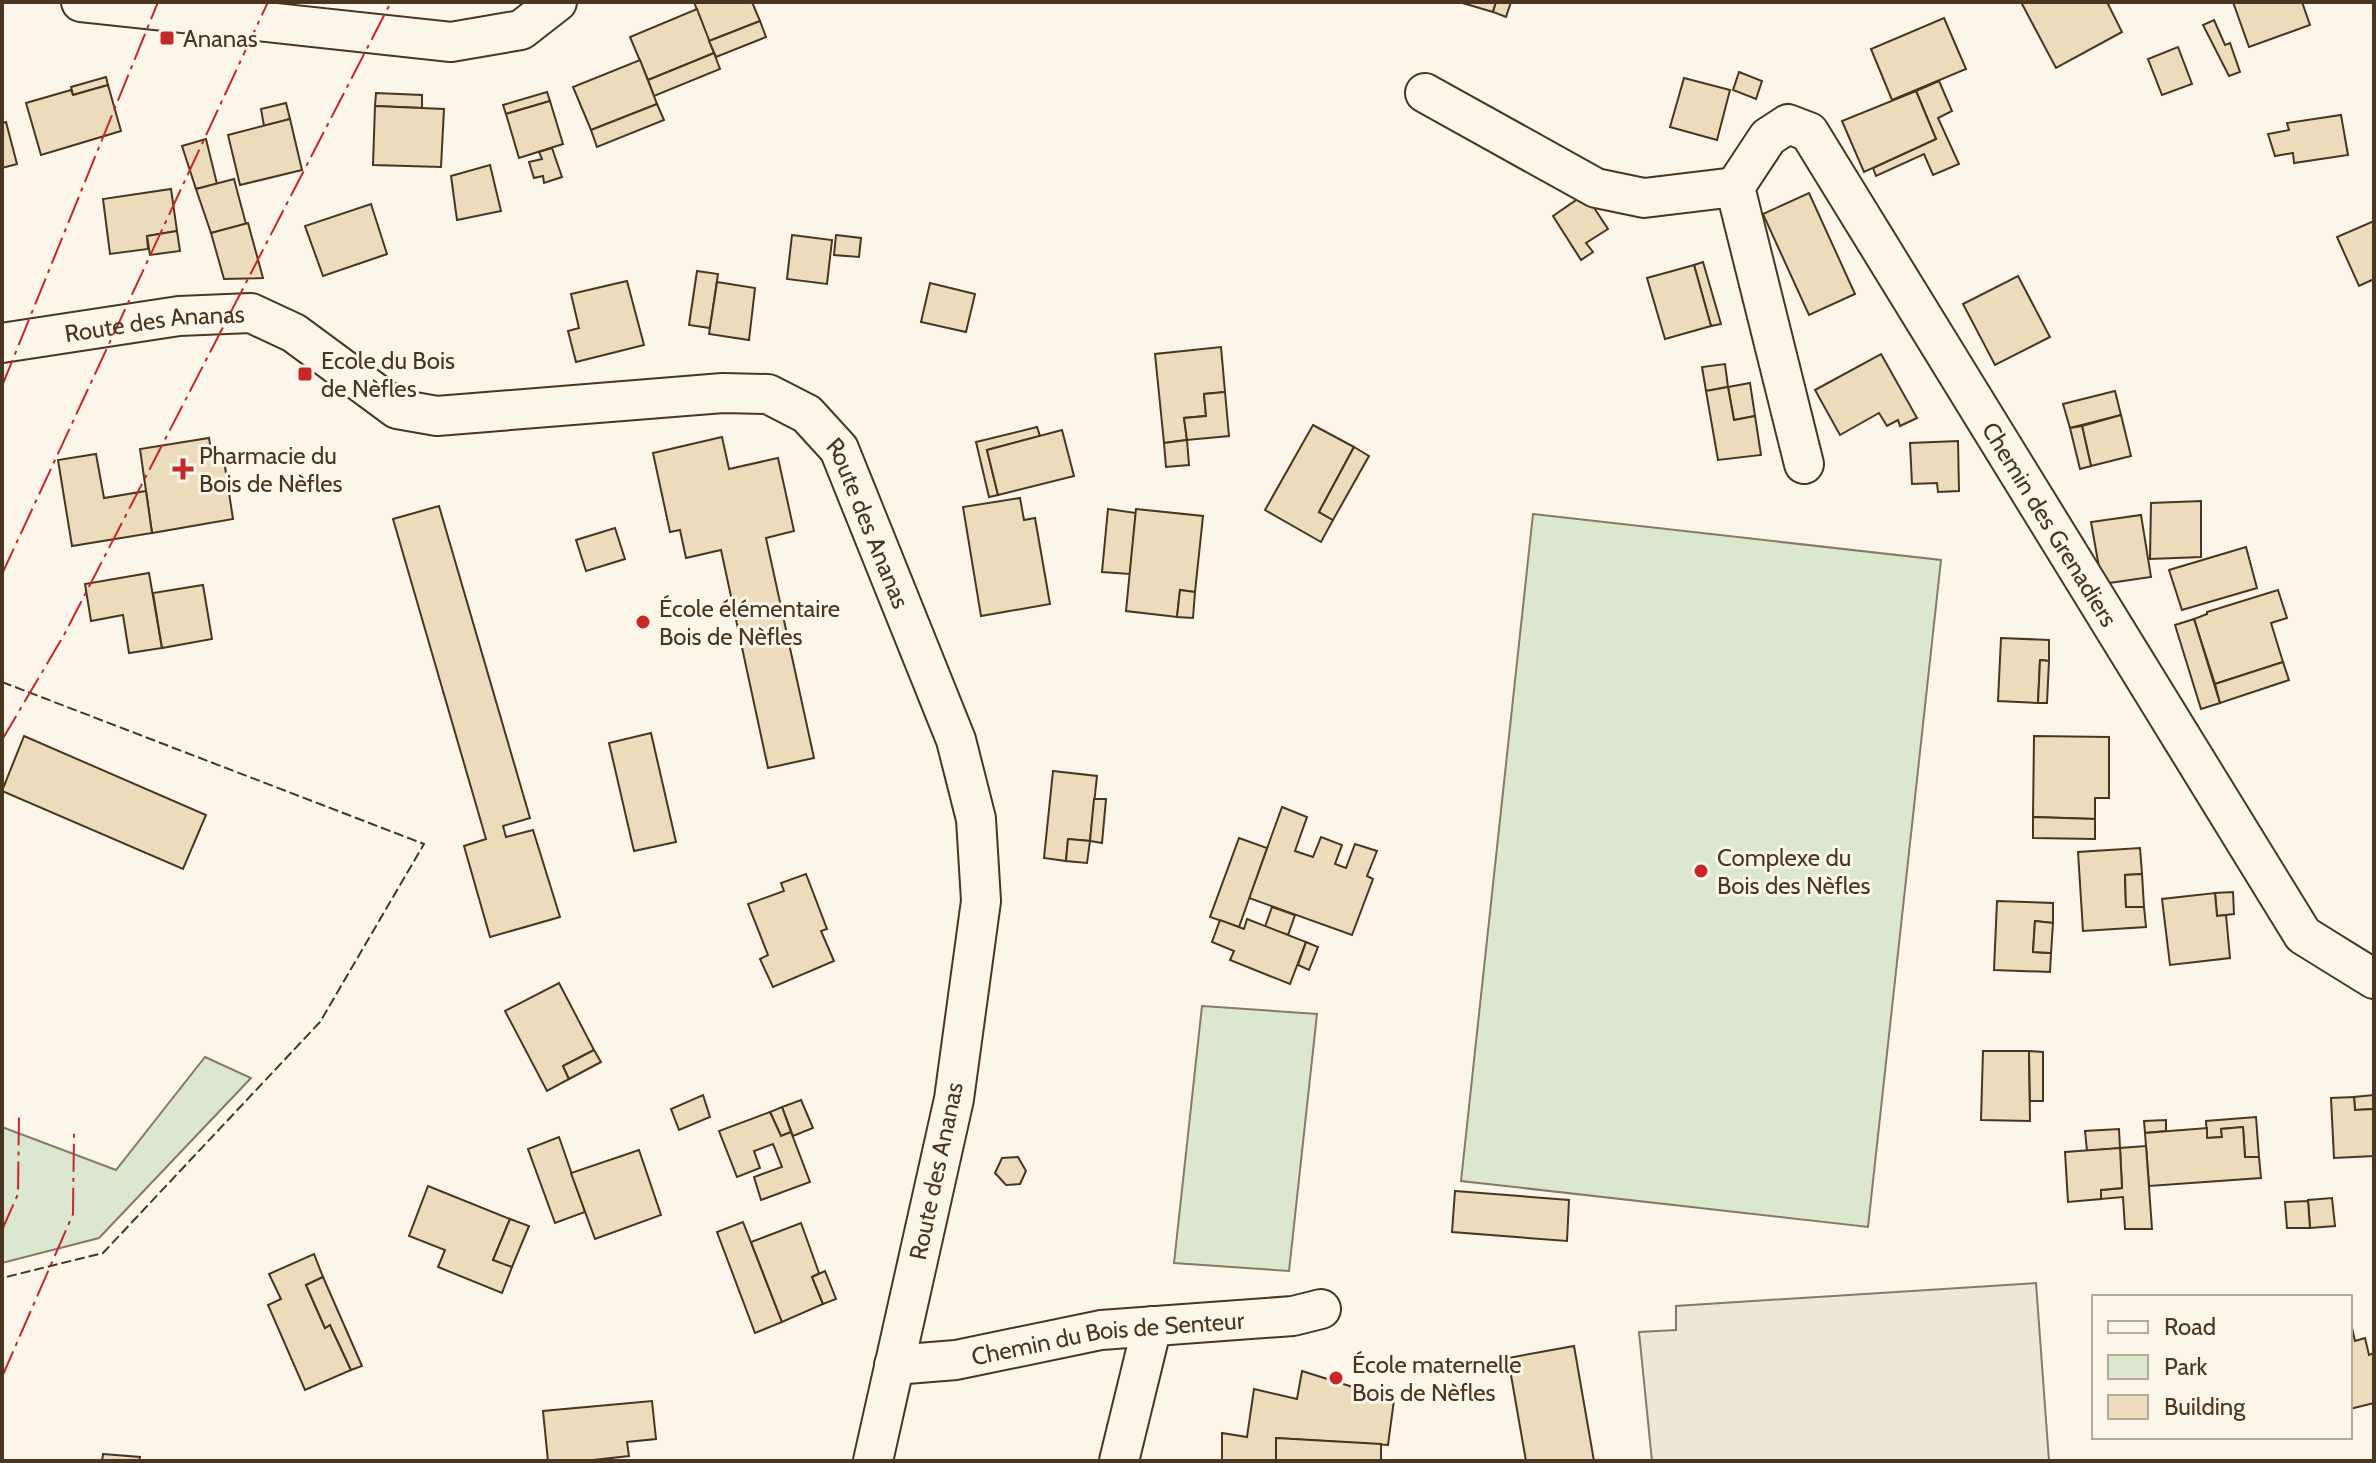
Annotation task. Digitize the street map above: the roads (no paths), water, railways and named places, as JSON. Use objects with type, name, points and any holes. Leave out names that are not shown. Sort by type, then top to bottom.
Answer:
[{"type":"street","points":[[81,2],[451,42],[521,30],[557,2]]},
{"type":"street","points":[[1425,93],[1596,188],[1644,198],[1735,187],[1804,464]]},
{"type":"street","name":"Chemin des Grenadiers","points":[[1735,187],[1768,137],[1788,124],[1809,132],[2303,935],[2374,979]]},
{"type":"street","name":"Route des Ananas","points":[[2,343],[179,316],[251,313],[294,333],[397,409],[437,416],[723,393],[768,394],[807,414],[839,449],[956,740],[976,819],[981,901],[954,1099],[873,1461]]},
{"type":"street","name":"Chemin du Bois de Senteur","points":[[894,1365],[956,1360],[1101,1330],[1293,1316],[1321,1309]]},
{"type":"street","points":[[1119,1461],[1152,1326]]},
{"type":"place","name":"Ananas","points":[[167,38]]},
{"type":"place","name":"Ecole du Bois de Nèfles","points":[[305,374]]},
{"type":"place","name":"Pharmacie du Bois de Nèfles","points":[[183,469]]},
{"type":"place","name":"École élémentaire Bois de Nèfles","points":[[643,622]]},
{"type":"place","name":"Complexe du Bois des Nèfles","points":[[1701,871]]},
{"type":"place","name":"École maternelle Bois de Nèfles","points":[[1336,1378]]}]
